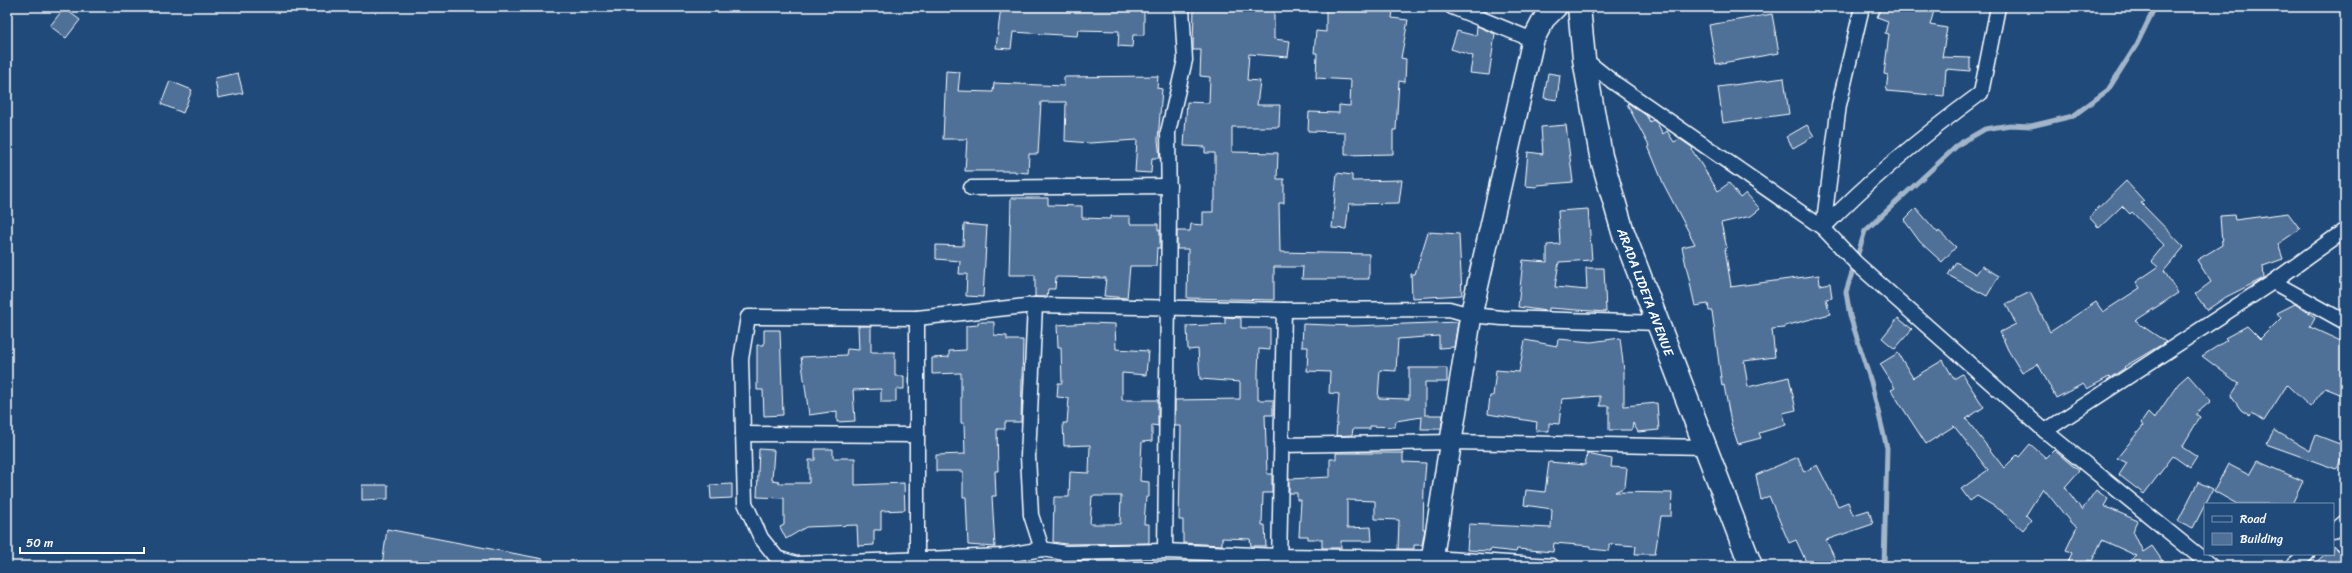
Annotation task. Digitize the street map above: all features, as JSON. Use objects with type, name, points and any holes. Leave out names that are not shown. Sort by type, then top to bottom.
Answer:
[{"type":"highway","name":"ARADA LIDETA AVENUE","points":[[1579,7],[1584,59],[1601,156],[1620,224],[1751,566]]},
{"type":"main road","points":[[1432,562],[1471,315],[1532,40],[1544,19],[1556,7]]},
{"type":"street","points":[[1165,551],[1169,186],[1168,132],[1185,60],[1182,7]]},
{"type":"street","points":[[1452,7],[1532,40]]},
{"type":"street","points":[[1823,228],[1839,105],[1862,7]]},
{"type":"street","points":[[1823,228],[1853,197],[1928,132],[1981,93],[1998,7]]},
{"type":"street","points":[[1584,59],[1613,82],[1823,228],[1856,263],[2045,431],[2211,566]]},
{"type":"street","points":[[971,188],[1169,186]]},
{"type":"street","points":[[2045,431],[2273,282],[2345,230]]},
{"type":"street","points":[[2273,282],[2345,322]]},
{"type":"street","points":[[1552,566],[1432,562],[1279,561],[1165,551],[1065,553],[1042,549],[1002,556],[796,564],[777,562],[761,538],[745,503],[741,358],[748,317],[917,318],[1035,305],[1284,310],[1449,309],[1471,315],[1659,323]]},
{"type":"street","points":[[1035,305],[1028,456],[1031,515],[1042,549]]},
{"type":"street","points":[[1279,561],[1284,310]]},
{"type":"street","points":[[917,318],[917,559]]},
{"type":"street","points":[[743,434],[917,435]]},
{"type":"street","points":[[1281,445],[1451,442],[1705,447]]},
{"type":"street","points":[[2334,531],[2345,522]]},
{"type":"street","points":[[2292,566],[2306,555]]},
{"type":"building","points":[[1001,7],[1144,7],[1144,35],[1133,35],[1132,47],[1118,46],[1119,31],[1078,30],[1077,36],[1013,32],[1011,49],[996,48]]},
{"type":"building","points":[[1194,7],[1274,7],[1274,39],[1290,41],[1288,57],[1249,54],[1247,80],[1260,81],[1257,105],[1280,105],[1279,127],[1232,127],[1232,152],[1278,153],[1277,179],[1284,179],[1284,203],[1279,203],[1280,252],[1369,254],[1369,279],[1302,279],[1303,267],[1274,267],[1274,300],[1187,298],[1188,249],[1177,249],[1177,231],[1190,231],[1191,224],[1203,225],[1203,212],[1213,212],[1213,201],[1215,201],[1215,153],[1205,153],[1205,147],[1184,146],[1187,102],[1209,103],[1210,77],[1200,76],[1201,50],[1193,50]]},
{"type":"building","points":[[1355,7],[1393,11],[1392,18],[1408,20],[1401,58],[1406,59],[1405,82],[1399,81],[1396,130],[1393,130],[1393,154],[1345,155],[1345,132],[1308,131],[1309,112],[1339,113],[1339,105],[1350,106],[1351,80],[1316,78],[1317,53],[1314,53],[1316,31],[1326,32],[1326,9],[1355,9]]},
{"type":"building","points":[[1881,7],[1935,7],[1930,25],[1947,28],[1942,57],[1970,58],[1970,71],[1946,69],[1944,96],[1886,91],[1888,75],[1884,74],[1889,34],[1885,33],[1888,21],[1877,17]]},
{"type":"building","points":[[64,8],[80,20],[66,38],[50,26]]},
{"type":"building","points":[[1772,14],[1779,53],[1716,64],[1709,25]]},
{"type":"building","points":[[1477,26],[1495,34],[1489,75],[1470,73],[1473,56],[1451,49],[1457,31],[1476,36]]},
{"type":"building","points":[[946,71],[960,72],[958,91],[993,92],[994,83],[1064,86],[1064,77],[1158,76],[1157,88],[1162,89],[1158,140],[1160,158],[1152,158],[1151,173],[1135,172],[1137,140],[1090,143],[1065,141],[1066,102],[1041,102],[1038,154],[1029,154],[1028,173],[1015,171],[965,171],[967,139],[943,139]]},
{"type":"building","points":[[238,73],[243,93],[218,98],[215,78]]},
{"type":"building","points":[[1548,73],[1560,75],[1557,100],[1544,98]]},
{"type":"building","points":[[1784,78],[1789,114],[1723,123],[1718,87]]},
{"type":"building","points":[[170,81],[192,90],[183,113],[161,104]]},
{"type":"building","points":[[1628,103],[1646,115],[1650,122],[1653,120],[1657,123],[1663,134],[1667,131],[1674,142],[1680,139],[1693,148],[1692,150],[1718,191],[1729,183],[1740,198],[1746,193],[1760,209],[1751,216],[1721,223],[1727,248],[1725,249],[1730,287],[1819,275],[1820,285],[1830,283],[1832,298],[1826,299],[1830,314],[1785,326],[1785,328],[1772,329],[1775,357],[1744,361],[1748,387],[1789,377],[1796,410],[1783,413],[1786,425],[1759,433],[1761,438],[1738,444],[1731,423],[1724,385],[1722,386],[1712,311],[1709,311],[1708,304],[1695,306],[1682,247],[1695,244],[1664,185],[1649,146],[1627,104]]},
{"type":"building","points":[[1566,125],[1573,182],[1538,185],[1537,187],[1525,186],[1528,152],[1543,154],[1541,127]]},
{"type":"building","points":[[1807,125],[1814,136],[1793,148],[1786,137]]},
{"type":"building","points":[[1337,173],[1352,175],[1352,181],[1402,180],[1399,203],[1349,204],[1346,229],[1332,228]]},
{"type":"building","points":[[2126,181],[2144,201],[2141,203],[2184,247],[2164,271],[2178,293],[2135,321],[2166,342],[2124,367],[2125,368],[2110,378],[2109,377],[2087,389],[2083,384],[2056,398],[2038,364],[2022,373],[2008,350],[2000,332],[2016,324],[2006,304],[2030,292],[2050,332],[2096,302],[2103,312],[2140,288],[2136,282],[2158,267],[2151,261],[2164,245],[2132,212],[2130,214],[2122,206],[2099,228],[2089,217]]},
{"type":"building","points":[[1011,198],[1048,198],[1048,205],[1082,206],[1082,218],[1111,219],[1111,216],[1130,216],[1130,224],[1158,224],[1158,230],[1160,230],[1160,248],[1157,248],[1156,266],[1130,266],[1127,298],[1104,296],[1106,278],[1056,277],[1055,289],[1048,289],[1047,297],[1035,297],[1035,275],[1009,275]]},
{"type":"building","points":[[1916,208],[1938,233],[1939,231],[1956,247],[1942,262],[1920,242],[1904,220]]},
{"type":"building","points":[[1588,209],[1592,260],[1559,262],[1555,287],[1587,290],[1586,268],[1604,268],[1606,312],[1549,308],[1549,311],[1546,311],[1518,307],[1523,260],[1547,262],[1547,245],[1560,244],[1558,211]]},
{"type":"building","points":[[2288,213],[2300,229],[2278,244],[2283,259],[2263,266],[2264,278],[2226,297],[2207,310],[2195,294],[2211,282],[2197,260],[2222,245],[2220,216],[2234,215],[2235,220]]},
{"type":"building","points":[[964,224],[987,226],[983,297],[966,296],[967,274],[959,274],[960,261],[936,259],[936,245],[963,246]]},
{"type":"building","points":[[1428,232],[1459,234],[1462,295],[1412,298],[1411,274],[1415,274]]},
{"type":"building","points":[[1956,262],[1976,274],[1982,266],[1999,276],[1987,296],[1948,275]]},
{"type":"building","points":[[2295,304],[2315,317],[2310,327],[2345,343],[2345,396],[2325,388],[2310,407],[2287,385],[2264,421],[2252,413],[2250,416],[2241,410],[2231,396],[2239,384],[2202,356],[2227,340],[2225,338],[2247,326],[2260,339],[2281,318],[2277,313]]},
{"type":"building","points":[[1225,317],[1241,318],[1241,328],[1270,328],[1270,350],[1259,349],[1258,372],[1258,400],[1273,400],[1273,415],[1265,415],[1267,474],[1272,474],[1272,493],[1263,493],[1262,525],[1265,525],[1266,546],[1251,546],[1250,539],[1222,538],[1222,545],[1183,543],[1183,520],[1179,520],[1181,426],[1175,426],[1175,400],[1240,399],[1240,382],[1200,379],[1198,349],[1188,350],[1187,326],[1225,324]]},
{"type":"building","points":[[1898,318],[1912,329],[1895,349],[1882,338]]},
{"type":"building","points":[[978,322],[994,322],[994,335],[1007,336],[1007,340],[1023,340],[1021,422],[1005,422],[1005,429],[997,429],[998,471],[995,471],[996,496],[992,496],[995,547],[968,545],[966,497],[963,497],[963,471],[936,471],[936,455],[965,454],[964,423],[961,423],[961,373],[932,374],[932,358],[949,357],[949,351],[966,350],[966,326],[978,325]]},
{"type":"building","points":[[1458,322],[1454,347],[1439,348],[1439,336],[1398,339],[1396,371],[1380,370],[1378,398],[1409,399],[1409,368],[1447,368],[1447,382],[1425,382],[1425,415],[1443,415],[1441,429],[1421,429],[1422,417],[1396,421],[1395,427],[1370,426],[1370,429],[1353,429],[1352,435],[1336,436],[1339,394],[1329,393],[1330,372],[1307,371],[1308,347],[1302,347],[1303,324],[1353,326]]},
{"type":"building","points":[[1089,323],[1115,324],[1116,349],[1148,351],[1146,375],[1122,373],[1122,400],[1158,400],[1158,426],[1152,425],[1152,441],[1142,442],[1140,481],[1149,482],[1149,497],[1146,497],[1144,524],[1149,524],[1149,543],[1066,544],[1053,542],[1054,497],[1069,497],[1070,472],[1089,473],[1090,445],[1064,446],[1063,423],[1067,423],[1069,398],[1057,397],[1058,383],[1062,383],[1061,347],[1058,347],[1057,325]],"holes":[[[1092,496],[1121,496],[1120,524],[1090,524]]]},
{"type":"building","points":[[858,326],[871,326],[871,352],[895,352],[895,376],[904,376],[904,389],[896,389],[896,402],[881,402],[881,389],[853,390],[855,421],[837,422],[837,411],[809,415],[801,357],[846,355],[847,349],[859,350]]},
{"type":"building","points":[[764,330],[780,330],[783,415],[764,416],[763,390],[757,390],[757,345],[764,345]]},
{"type":"building","points":[[1620,338],[1624,371],[1624,406],[1657,403],[1659,430],[1638,432],[1633,423],[1632,430],[1609,430],[1609,406],[1600,406],[1600,396],[1562,399],[1559,424],[1549,423],[1549,431],[1536,431],[1537,422],[1488,414],[1490,396],[1493,396],[1496,370],[1519,372],[1525,340],[1557,346],[1558,339],[1591,342]]},
{"type":"building","points":[[1898,353],[1913,378],[1943,360],[1954,379],[1962,374],[1984,407],[1966,419],[2004,468],[2017,455],[2019,457],[2030,444],[2046,458],[2054,450],[2079,471],[2065,487],[2082,510],[2096,490],[2108,499],[2104,506],[2138,521],[2133,531],[2143,552],[2152,546],[2166,566],[2123,566],[2137,556],[2102,540],[2092,561],[2088,560],[2085,566],[2066,566],[2072,553],[2066,550],[2077,527],[2071,523],[2043,488],[2026,515],[2031,520],[2023,530],[2002,511],[1977,496],[1970,501],[1961,489],[1988,470],[1954,426],[1926,444],[1891,390],[1895,388],[1880,364]]},
{"type":"building","points":[[2188,375],[2211,401],[2196,414],[2200,417],[2182,447],[2197,457],[2190,468],[2173,456],[2144,494],[2119,475],[2127,463],[2117,458],[2143,426],[2141,423],[2148,413],[2154,419],[2178,384]]},
{"type":"building","points":[[2274,430],[2310,451],[2316,435],[2345,446],[2338,467],[2336,469],[2266,444]]},
{"type":"building","points":[[759,449],[774,450],[772,480],[779,481],[779,483],[809,483],[809,460],[815,460],[815,449],[833,449],[833,458],[855,458],[855,485],[904,483],[905,510],[881,511],[881,530],[874,530],[874,545],[858,546],[857,525],[806,527],[786,539],[780,527],[784,525],[784,498],[757,497]]},
{"type":"building","points":[[1336,453],[1403,453],[1403,462],[1426,463],[1423,529],[1425,529],[1422,545],[1414,545],[1414,549],[1398,549],[1399,520],[1375,519],[1375,501],[1347,500],[1347,528],[1371,527],[1372,541],[1341,541],[1341,548],[1322,548],[1322,539],[1308,539],[1308,536],[1299,536],[1301,500],[1297,500],[1297,493],[1289,493],[1289,479],[1330,477],[1330,459],[1336,459]]},
{"type":"building","points":[[1587,454],[1612,459],[1611,467],[1627,468],[1625,487],[1615,492],[1672,493],[1671,516],[1661,516],[1655,554],[1635,554],[1636,546],[1609,544],[1609,551],[1591,549],[1591,546],[1554,543],[1553,552],[1517,549],[1516,552],[1490,549],[1490,551],[1467,550],[1469,524],[1551,528],[1552,509],[1524,505],[1526,490],[1545,492],[1549,462],[1585,465]]},
{"type":"building","points":[[1798,457],[1804,472],[1817,465],[1838,506],[1848,502],[1853,515],[1869,510],[1873,524],[1826,540],[1836,561],[1825,566],[1808,566],[1796,540],[1789,543],[1769,496],[1761,500],[1756,475]]},
{"type":"building","points":[[2257,461],[2303,481],[2292,503],[2235,503],[2214,491],[2228,464],[2249,475]]},
{"type":"building","points":[[2198,482],[2213,489],[2206,503],[2204,503],[2204,507],[2193,528],[2178,521]]},
{"type":"building","points":[[732,484],[732,498],[711,499],[710,485]]},
{"type":"building","points":[[362,485],[388,485],[388,499],[362,500]]},
{"type":"building","points":[[387,529],[543,559],[542,566],[382,566]]},
{"type":"building","points":[[2334,546],[2345,557],[2345,566],[2312,566],[2324,555],[2334,555]]},
{"type":"waterway","points":[[1884,566],[1887,448],[1871,382],[1850,316],[1846,292],[1865,231],[1959,144],[1985,129],[2010,125],[2031,126],[2073,116],[2108,90],[2137,44],[2155,7]]}]
